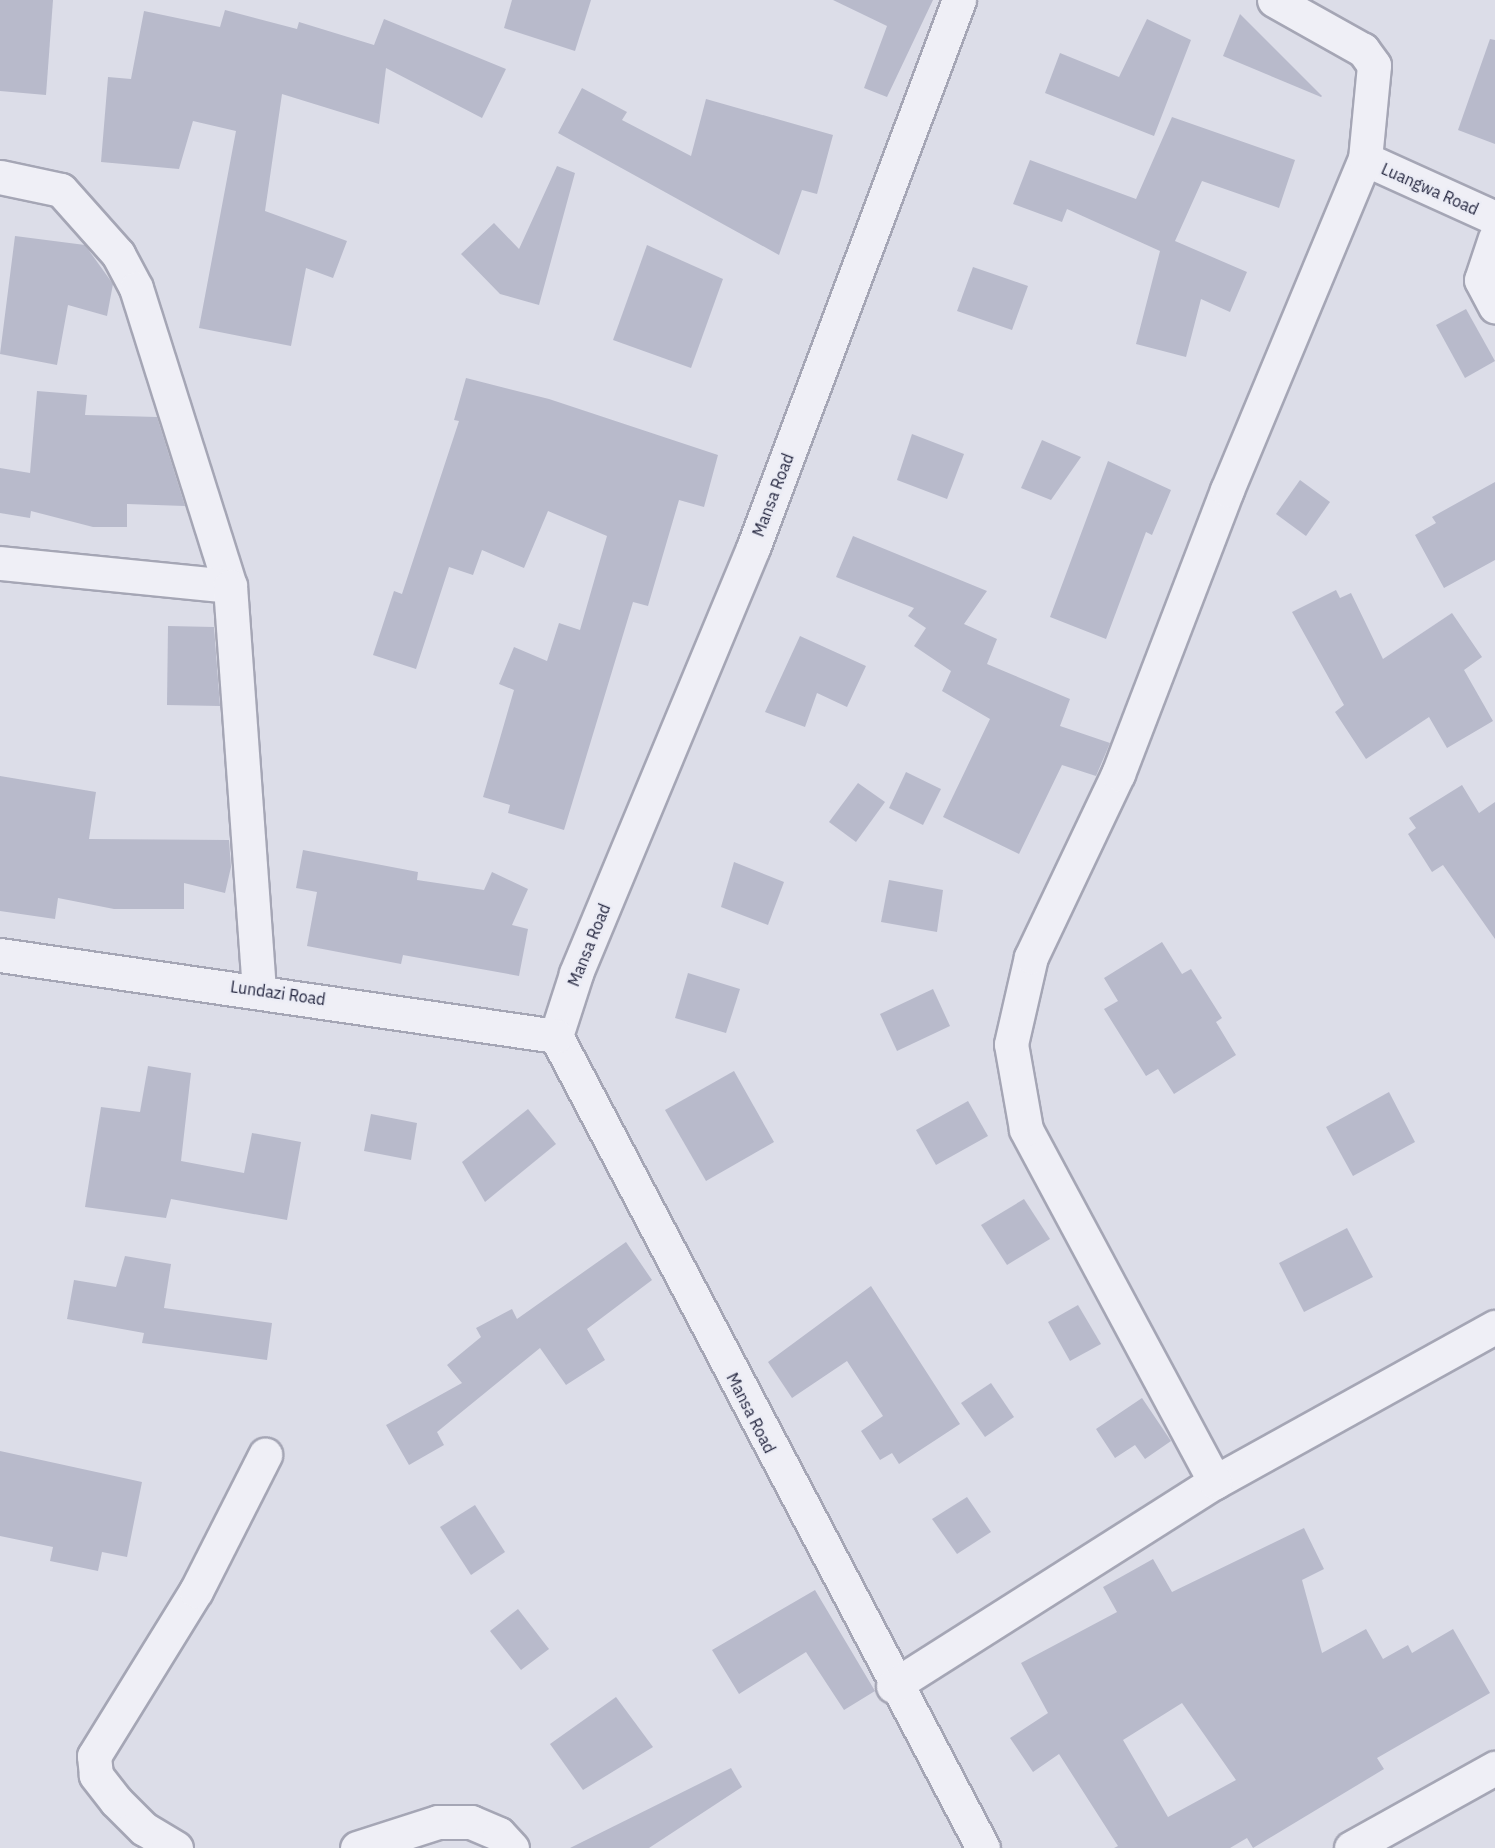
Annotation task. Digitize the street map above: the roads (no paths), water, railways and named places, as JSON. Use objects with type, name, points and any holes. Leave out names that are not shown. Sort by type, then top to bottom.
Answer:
[{"type":"street","name":"Mansa Road","points":[[959,0],[753,548],[576,974],[556,1036],[893,1686],[983,1848]]},
{"type":"street","points":[[1215,1482],[1026,1129],[1011,1044],[1031,957],[1119,774],[1227,490],[1365,159],[1374,65],[1363,50],[1274,0]]},
{"type":"street","name":"Luangwa Road","points":[[1365,159],[1495,218]]},
{"type":"street","points":[[0,177],[61,190],[118,254],[136,288],[230,585],[259,990]]},
{"type":"street","points":[[1495,238],[1481,280],[1495,306]]},
{"type":"street","points":[[0,563],[230,585]]},
{"type":"street","name":"Lundazi Road","points":[[0,955],[259,990],[556,1036]]},
{"type":"street","points":[[893,1686],[1215,1482],[1495,1327]]},
{"type":"street","points":[[176,1848],[144,1829],[116,1801],[96,1775],[94,1756],[196,1591],[265,1455]]},
{"type":"street","points":[[1351,1848],[1495,1768]]},
{"type":"street","points":[[357,1848],[438,1822],[471,1822],[499,1834],[512,1848]]}]
